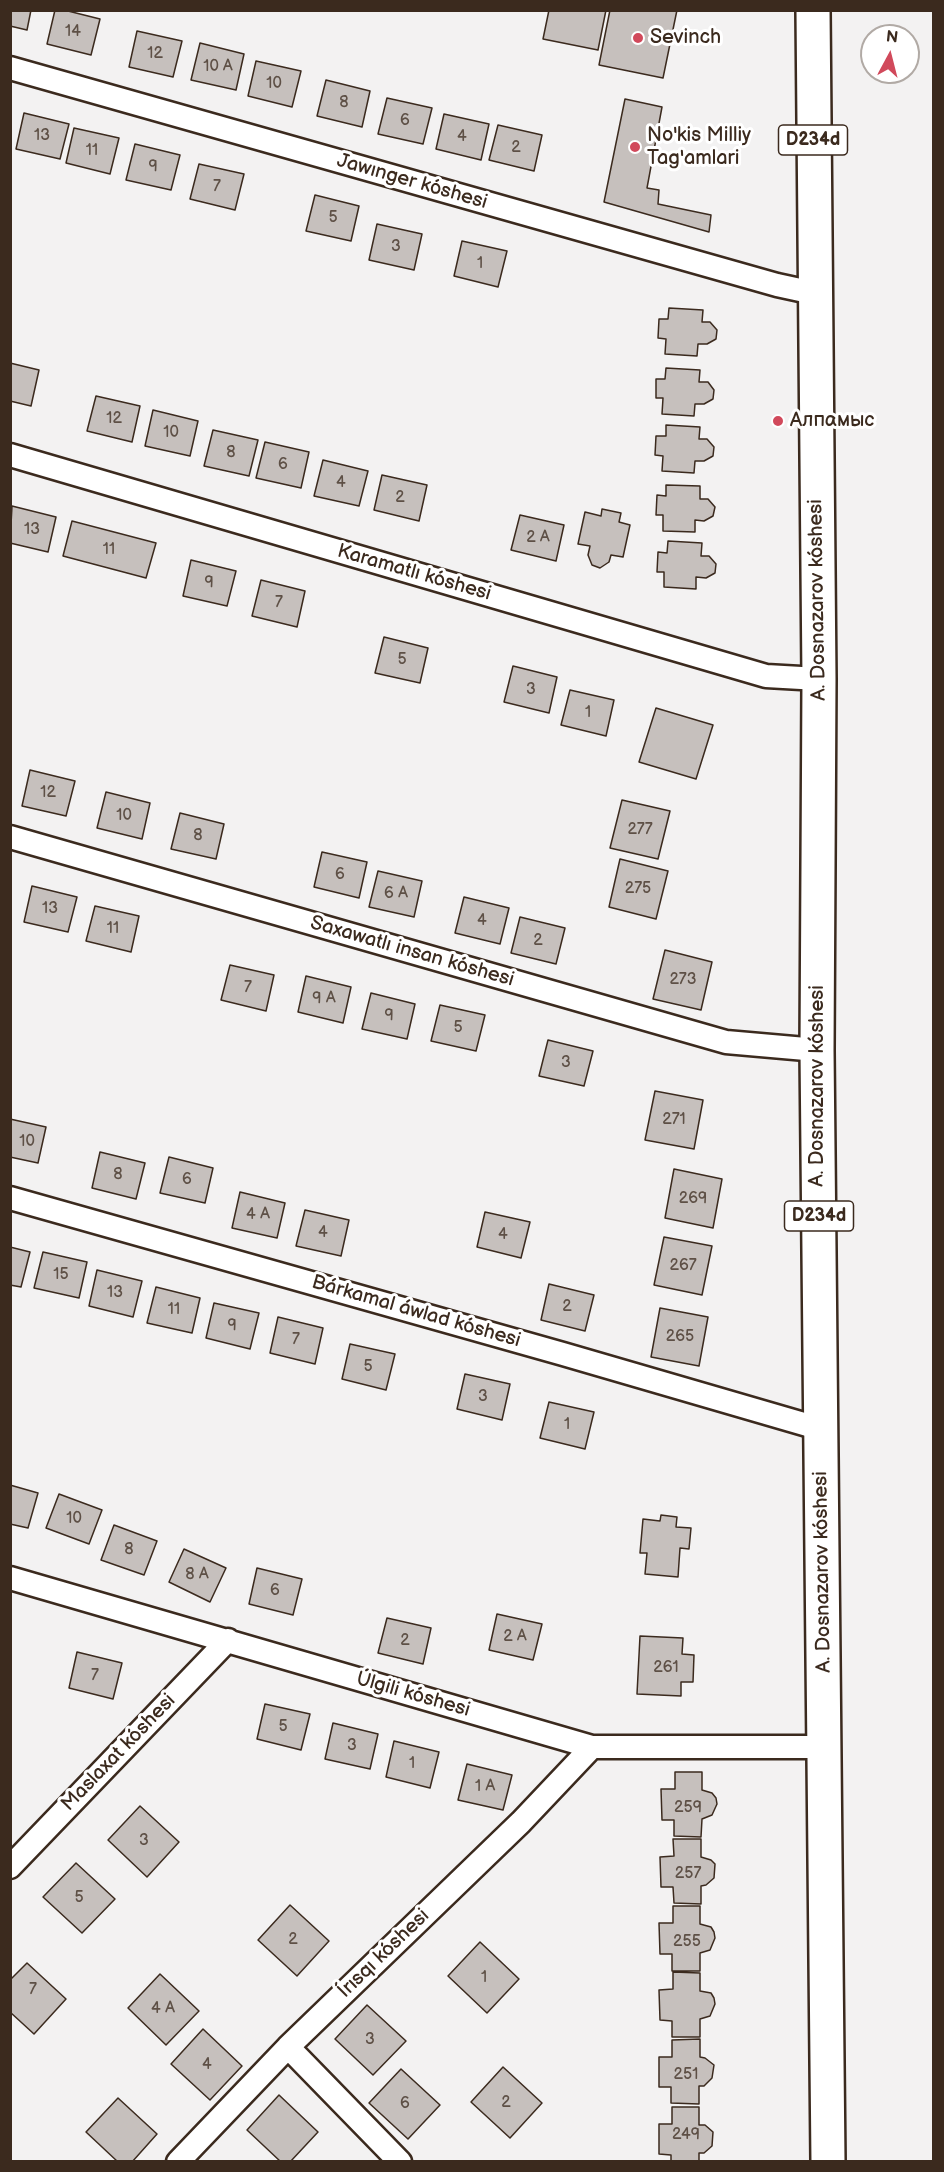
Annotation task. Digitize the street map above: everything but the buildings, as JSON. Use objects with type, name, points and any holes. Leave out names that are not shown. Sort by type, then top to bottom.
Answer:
[{"type":"main road","name":"A. Dosnazarov kóshesi","points":[[813,10],[819,679],[820,1429],[828,2162]]},
{"type":"street","name":"Jawınger kóshesi","points":[[10,68],[777,285],[814,293]]},
{"type":"street","name":"Karamatlı kóshesi","points":[[10,455],[766,676],[819,679]]},
{"type":"street","name":"Saxawatlı insan kóshesi","points":[[10,837],[726,1042],[818,1050]]},
{"type":"street","name":"Bárkamal áwlad kóshesi","points":[[10,1198],[551,1350],[820,1429]]},
{"type":"street","name":"Úlgili kóshesi","points":[[10,1578],[592,1747],[825,1748]]},
{"type":"street","name":"Maslaxat kóshesi","points":[[10,1867],[228,1640]]},
{"type":"street","name":"Írısqı kóshesi","points":[[178,2162],[288,2046],[521,1822],[592,1747]]},
{"type":"street","points":[[288,2046],[399,2162]]},
{"type":"place","name":"Sevinch","points":[[638,38]]},
{"type":"place","name":"No'kis Milliy Tag'amlari","points":[[635,147]]},
{"type":"place","name":"Алпамыс","points":[[778,421]]}]
